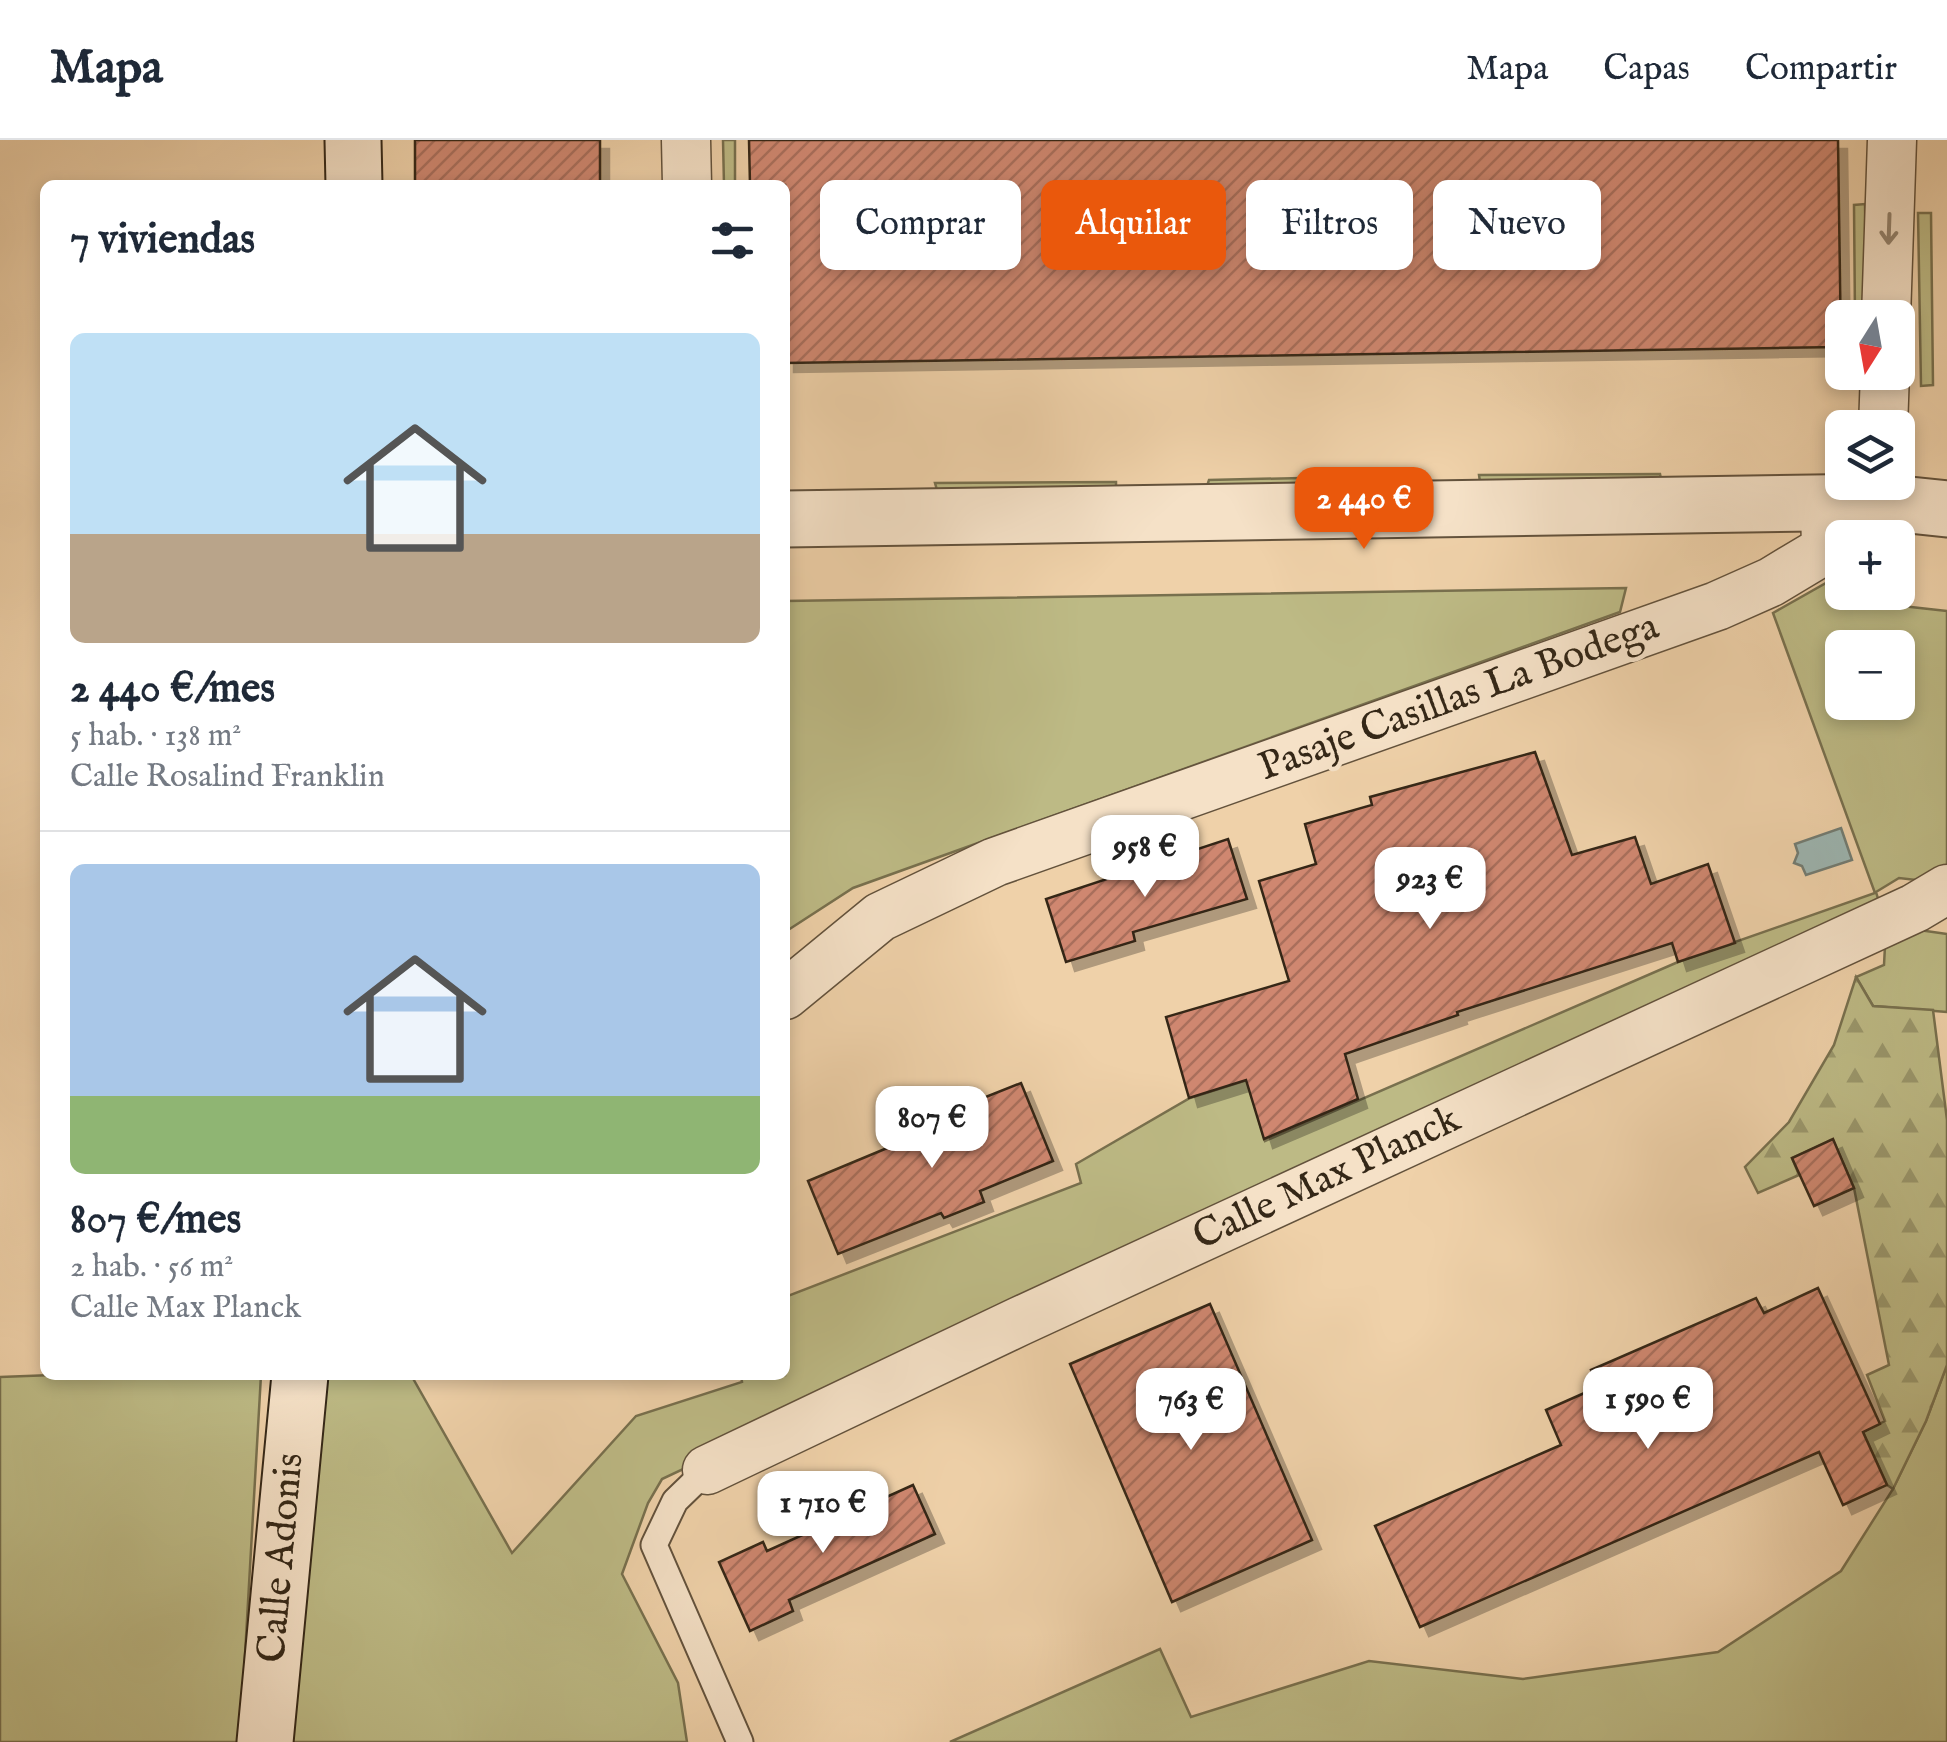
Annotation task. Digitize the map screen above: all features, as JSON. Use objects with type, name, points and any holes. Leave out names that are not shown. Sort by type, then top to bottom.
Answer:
[{"type":"street","points":[[353,140],[354,180]]},
{"type":"street","points":[[686,140],[687,180]]},
{"type":"street","points":[[1887,300],[1892,140]]},
{"type":"street","points":[[790,519],[1837,500]]},
{"type":"street","points":[[1913,500],[1947,509]]},
{"type":"street","name":"Pasaje Casillas La Bodega","points":[[790,991],[880,917],[995,862],[1717,606],[1770,582],[1826,549],[1826,502]]},
{"type":"street","name":"Calle Max Planck","points":[[707,1470],[1020,1321],[1915,908],[1947,889]]},
{"type":"street","name":"Calle Adonis","points":[[265,1742],[300,1380]]},
{"type":"lane","points":[[707,1470],[674,1500],[654,1546],[740,1742]]},
{"type":"green space","points":[[723,140],[735,140],[735,180],[724,180]]},
{"type":"green space","points":[[1865,204],[1866,300],[1855,300],[1854,205]]},
{"type":"green space","points":[[1918,213],[1931,213],[1933,385],[1921,386]]},
{"type":"green space","points":[[1660,474],[1661,479],[1480,482],[1479,475]]},
{"type":"green space","points":[[1390,476],[1391,483],[1207,486],[1209,480]]},
{"type":"green space","points":[[1116,482],[1116,488],[937,490],[935,483]]},
{"type":"green space","points":[[1825,584],[1825,610],[1915,607],[1947,611],[1947,868],[1925,881],[1899,878],[1876,892],[1880,905],[662,1479],[648,1503],[622,1574],[678,1683],[687,1742],[288,1742],[323,1380],[414,1380],[512,1553],[636,1416],[742,1380],[790,1380],[790,1295],[1081,1183],[1076,1164],[1190,1098],[1247,1080],[1265,1141],[1678,962],[1875,893],[1773,613]]},
{"type":"green space","points":[[1626,588],[1620,612],[853,888],[790,929],[790,601]]},
{"type":"green space","points":[[1919,930],[1947,934],[1947,1012],[1873,1006],[1856,977],[1884,965],[1885,946]]},
{"type":"green space","points":[[1856,977],[1873,1006],[1933,1010],[1947,1120],[1947,1365],[1926,1421],[1893,1489],[1887,1485],[1863,1432],[1885,1421],[1867,1375],[1889,1365],[1854,1188],[1833,1140],[1792,1158],[1799,1175],[1758,1193],[1745,1167],[1789,1122],[1834,1045]]},
{"type":"green space","points":[[1947,1365],[1947,1742],[950,1742],[1160,1649],[1191,1717],[1369,1661],[1523,1679],[1718,1652],[1841,1571],[1893,1489],[1926,1421]]},
{"type":"green space","points":[[0,1377],[261,1380],[240,1742],[0,1742]]},
{"type":"water","points":[[1841,828],[1852,860],[1806,875],[1802,866],[1794,863],[1798,853],[1795,844]]},
{"type":"building","points":[[415,140],[600,140],[600,180],[415,180]]},
{"type":"building","points":[[749,140],[1838,140],[1840,300],[1825,300],[1825,347],[790,363],[790,180],[750,180]]},
{"type":"building","points":[[1535,752],[1572,855],[1635,837],[1651,884],[1708,864],[1735,943],[1678,962],[1672,943],[1457,1012],[1458,1015],[1345,1054],[1358,1099],[1264,1139],[1246,1080],[1189,1098],[1166,1017],[1289,981],[1259,881],[1316,864],[1305,824],[1372,805],[1370,797]]},
{"type":"building","points":[[1228,839],[1247,899],[1133,932],[1135,941],[1066,962],[1046,899]]},
{"type":"building","points":[[1021,1083],[1053,1161],[980,1191],[984,1202],[944,1218],[941,1213],[838,1254],[808,1181],[952,1121],[948,1112]]},
{"type":"building","points":[[1833,1139],[1854,1188],[1814,1206],[1792,1158]]},
{"type":"building","points":[[1818,1288],[1880,1424],[1863,1432],[1887,1485],[1843,1505],[1819,1452],[1420,1627],[1375,1526],[1561,1445],[1546,1410],[1598,1387],[1591,1370],[1756,1298],[1764,1313]]},
{"type":"building","points":[[1210,1304],[1312,1540],[1172,1602],[1070,1364]]},
{"type":"building","points":[[913,1485],[935,1534],[789,1600],[793,1611],[750,1631],[719,1562],[763,1542],[767,1551]]}]
